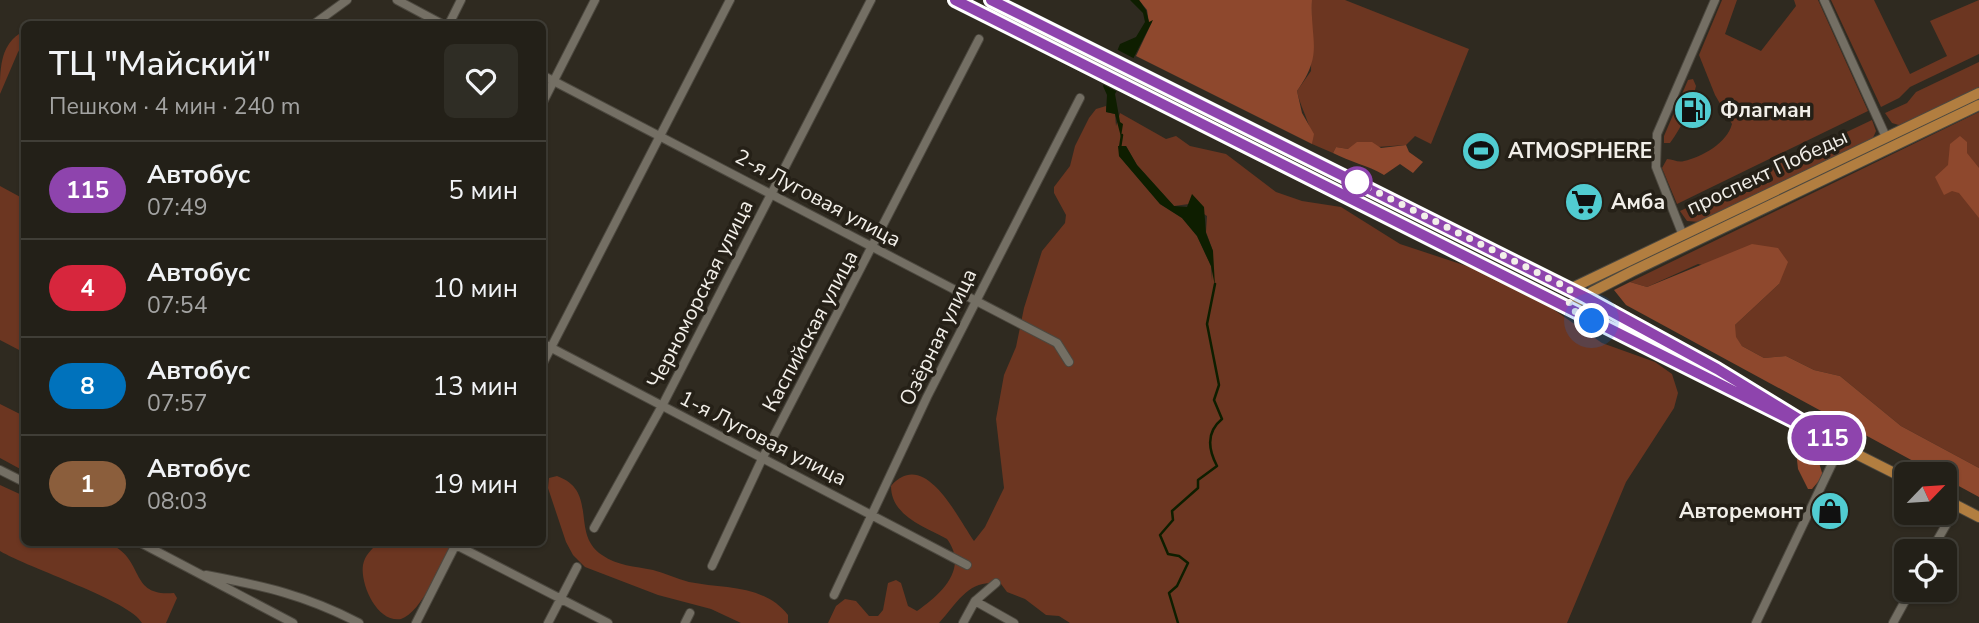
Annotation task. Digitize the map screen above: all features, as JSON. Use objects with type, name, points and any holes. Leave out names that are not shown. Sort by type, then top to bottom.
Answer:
[{"type":"main road","points":[[955,0],[1894,473]]},
{"type":"main road","points":[[992,0],[1570,289],[1717,369],[1841,445]]},
{"type":"main road","name":"проспект Победы","points":[[1570,289],[1979,93]]},
{"type":"main road","name":"проспект Победы","points":[[1569,308],[1585,297],[1687,245],[1979,106]]},
{"type":"main road","points":[[1886,137],[1891,148]]},
{"type":"main road","points":[[1682,233],[1687,245]]},
{"type":"main road","points":[[1569,308],[1570,289]]},
{"type":"main road","points":[[1711,382],[1717,369]]},
{"type":"main road","points":[[1957,506],[1979,517]]},
{"type":"street","points":[[318,21],[347,0]]},
{"type":"street","points":[[397,0],[436,21]]},
{"type":"street","points":[[450,21],[461,0]]},
{"type":"street","points":[[546,97],[595,0]]},
{"type":"street","points":[[546,358],[730,0]]},
{"type":"street","name":"Черноморская улица","points":[[594,528],[662,406],[871,0]]},
{"type":"street","points":[[1682,233],[1656,167],[1657,134],[1715,0]]},
{"type":"street","points":[[1824,0],[1886,137]]},
{"type":"street","name":"Каспийская улица","points":[[712,566],[762,459],[977,43]]},
{"type":"street","name":"2-я Луговая улица","points":[[546,77],[1057,343],[1069,362]]},
{"type":"street","name":"Озёрная улица","points":[[834,595],[975,301],[1080,98]]},
{"type":"street","name":"1-я Луговая улица","points":[[546,345],[967,565]]},
{"type":"street","points":[[1756,623],[1841,445]]},
{"type":"street","points":[[0,470],[21,480]]},
{"type":"street","points":[[146,546],[275,619],[293,623]]},
{"type":"street","points":[[416,623],[456,546]]},
{"type":"street","points":[[461,546],[608,623]]},
{"type":"street","points":[[548,623],[577,567]]},
{"type":"street","points":[[197,573],[278,588],[323,605],[359,623]]},
{"type":"street","points":[[962,623],[975,601],[996,583]]},
{"type":"street","points":[[975,601],[1014,623]]},
{"type":"street","points":[[1893,623],[1904,602]]},
{"type":"street","points":[[685,623],[690,613]]},
{"type":"shaded area","points":[[1130,0],[1139,0],[1146,10],[1149,22],[1153,20],[1115,94],[1120,122],[1123,124],[1121,137],[1115,114],[1106,112],[1107,95],[1103,86],[1120,44],[1136,37],[1145,22],[1143,13]]},
{"type":"shaded area","points":[[1139,0],[1312,0],[1313,57],[1297,91],[1302,113],[1314,134],[1312,144],[1136,56],[1152,22],[1149,23],[1147,10]]},
{"type":"shaded area","points":[[1312,0],[1345,0],[1469,49],[1431,144],[1415,136],[1406,145],[1348,149],[1336,147],[1333,153],[1312,144],[1311,132],[1297,91],[1311,71]]},
{"type":"shaded area","points":[[1722,0],[1737,0],[1725,34],[1761,51],[1796,6],[1794,0],[1818,0],[1868,111],[1677,204],[1662,168],[1667,159],[1682,161],[1706,153],[1725,137],[1732,124],[1715,95],[1699,55]]},
{"type":"shaded area","points":[[1831,0],[1874,0],[1910,74],[1947,56],[1930,21],[1979,0],[1979,54],[1910,87],[1899,98],[1881,107]]},
{"type":"shaded area","points":[[21,34],[21,48],[0,94],[1,68],[5,52],[13,39]]},
{"type":"shaded area","points":[[1979,62],[1979,88],[1902,126],[1892,123],[1885,113],[1907,103],[1916,92]]},
{"type":"shaded area","points":[[1693,79],[1696,86],[1686,116],[1670,143],[1664,143],[1664,136],[1688,80]]},
{"type":"shaded area","points":[[1106,106],[1106,112],[1115,114],[1116,126],[1120,113],[1166,139],[1176,136],[1190,146],[1226,154],[1276,192],[1302,201],[1341,207],[1400,244],[1512,281],[1602,343],[1655,362],[1672,374],[1678,393],[1674,408],[1626,482],[1567,623],[1070,623],[1059,616],[1046,615],[1025,599],[1007,592],[1001,584],[990,583],[981,584],[965,593],[939,623],[828,623],[836,606],[845,599],[856,601],[869,616],[878,616],[883,610],[888,583],[896,580],[901,583],[908,606],[917,611],[935,597],[949,580],[955,561],[947,539],[903,513],[893,496],[891,486],[904,476],[916,475],[928,480],[950,504],[974,541],[985,527],[1004,488],[996,419],[1004,375],[1016,347],[1024,308],[1042,251],[1065,223],[1066,215],[1054,193],[1054,187],[1070,166],[1075,146],[1096,109]],"holes":[[[1126,146],[1137,165],[1174,206],[1189,204],[1207,216],[1206,232],[1213,251],[1212,281],[1211,266],[1197,236],[1182,218],[1160,204],[1119,156]]]},
{"type":"shaded area","points":[[1979,112],[1979,468],[1901,426],[1840,376],[1814,370],[1786,356],[1764,358],[1742,346],[1735,337],[1735,325],[1779,284],[1698,264],[1647,287],[1630,282]]},
{"type":"shaded area","points":[[1872,120],[1876,131],[1872,140],[1700,222],[1687,221],[1680,211]]},
{"type":"shaded area","points":[[1960,136],[1967,142],[1967,153],[1979,168],[1979,218],[1959,193],[1952,191],[1944,195],[1935,177],[1948,165],[1950,144]]},
{"type":"shaded area","points":[[1357,142],[1372,142],[1381,148],[1406,145],[1409,152],[1423,162],[1413,173],[1400,164],[1384,175],[1333,153],[1336,147],[1348,149]]},
{"type":"shaded area","points":[[1118,146],[1126,146],[1137,165],[1174,206],[1187,207],[1192,194],[1204,207],[1206,233],[1213,251],[1215,286],[1211,266],[1197,236],[1182,218],[1160,204],[1119,156]]},
{"type":"shaded area","points":[[0,186],[21,197],[21,351],[0,340]]},
{"type":"shaded area","points":[[1752,244],[1778,248],[1788,262],[1779,284],[1735,325],[1736,337],[1742,346],[1764,358],[1786,356],[1814,370],[1840,376],[1901,426],[1979,468],[1979,497],[1957,485],[1957,462],[1915,462],[1626,305],[1614,290],[1630,282],[1647,287]]},
{"type":"shaded area","points":[[0,404],[21,414],[21,469],[0,458]]},
{"type":"shaded area","points":[[1805,449],[1817,456],[1823,476],[1812,489],[1808,489],[1798,469],[1796,451]]},
{"type":"shaded area","points":[[557,476],[570,483],[577,492],[587,536],[593,546],[608,559],[689,582],[755,593],[778,605],[788,615],[788,623],[741,623],[711,609],[658,595],[585,567],[573,555],[566,542],[548,488],[549,478]]},
{"type":"shaded area","points":[[0,485],[21,495],[21,546],[113,546],[129,560],[143,584],[160,593],[174,593],[177,598],[166,623],[142,623],[134,614],[100,595],[0,551]]},
{"type":"shaded area","points":[[375,546],[450,546],[424,597],[409,615],[401,619],[392,619],[385,615],[367,591],[363,565]]},
{"type":"pier","points":[[1116,49],[1137,60],[1120,93],[1100,83]]},
{"type":"waterway","points":[[1120,148],[1122,135]]},
{"type":"waterway","points":[[1178,623],[1169,593],[1177,586],[1188,563],[1179,556],[1168,554],[1160,535],[1173,520],[1172,511],[1198,488],[1198,480],[1217,466],[1210,441],[1213,429],[1222,419],[1214,400],[1219,385],[1207,324],[1215,284]]},
{"type":"bus line","name":"115","points":[[955,0],[1841,445],[1717,369],[1585,297],[991,0]]},
{"type":"place","name":"Флагман","points":[[1693,110]]},
{"type":"place","name":"ATMOSPHERE","points":[[1481,151]]},
{"type":"place","name":"Амба","points":[[1584,202]]},
{"type":"place","name":"Авторемонт","points":[[1830,511]]},
{"type":"route","points":[[1357,182],[1570,289],[1569,308],[1592,321]]}]
